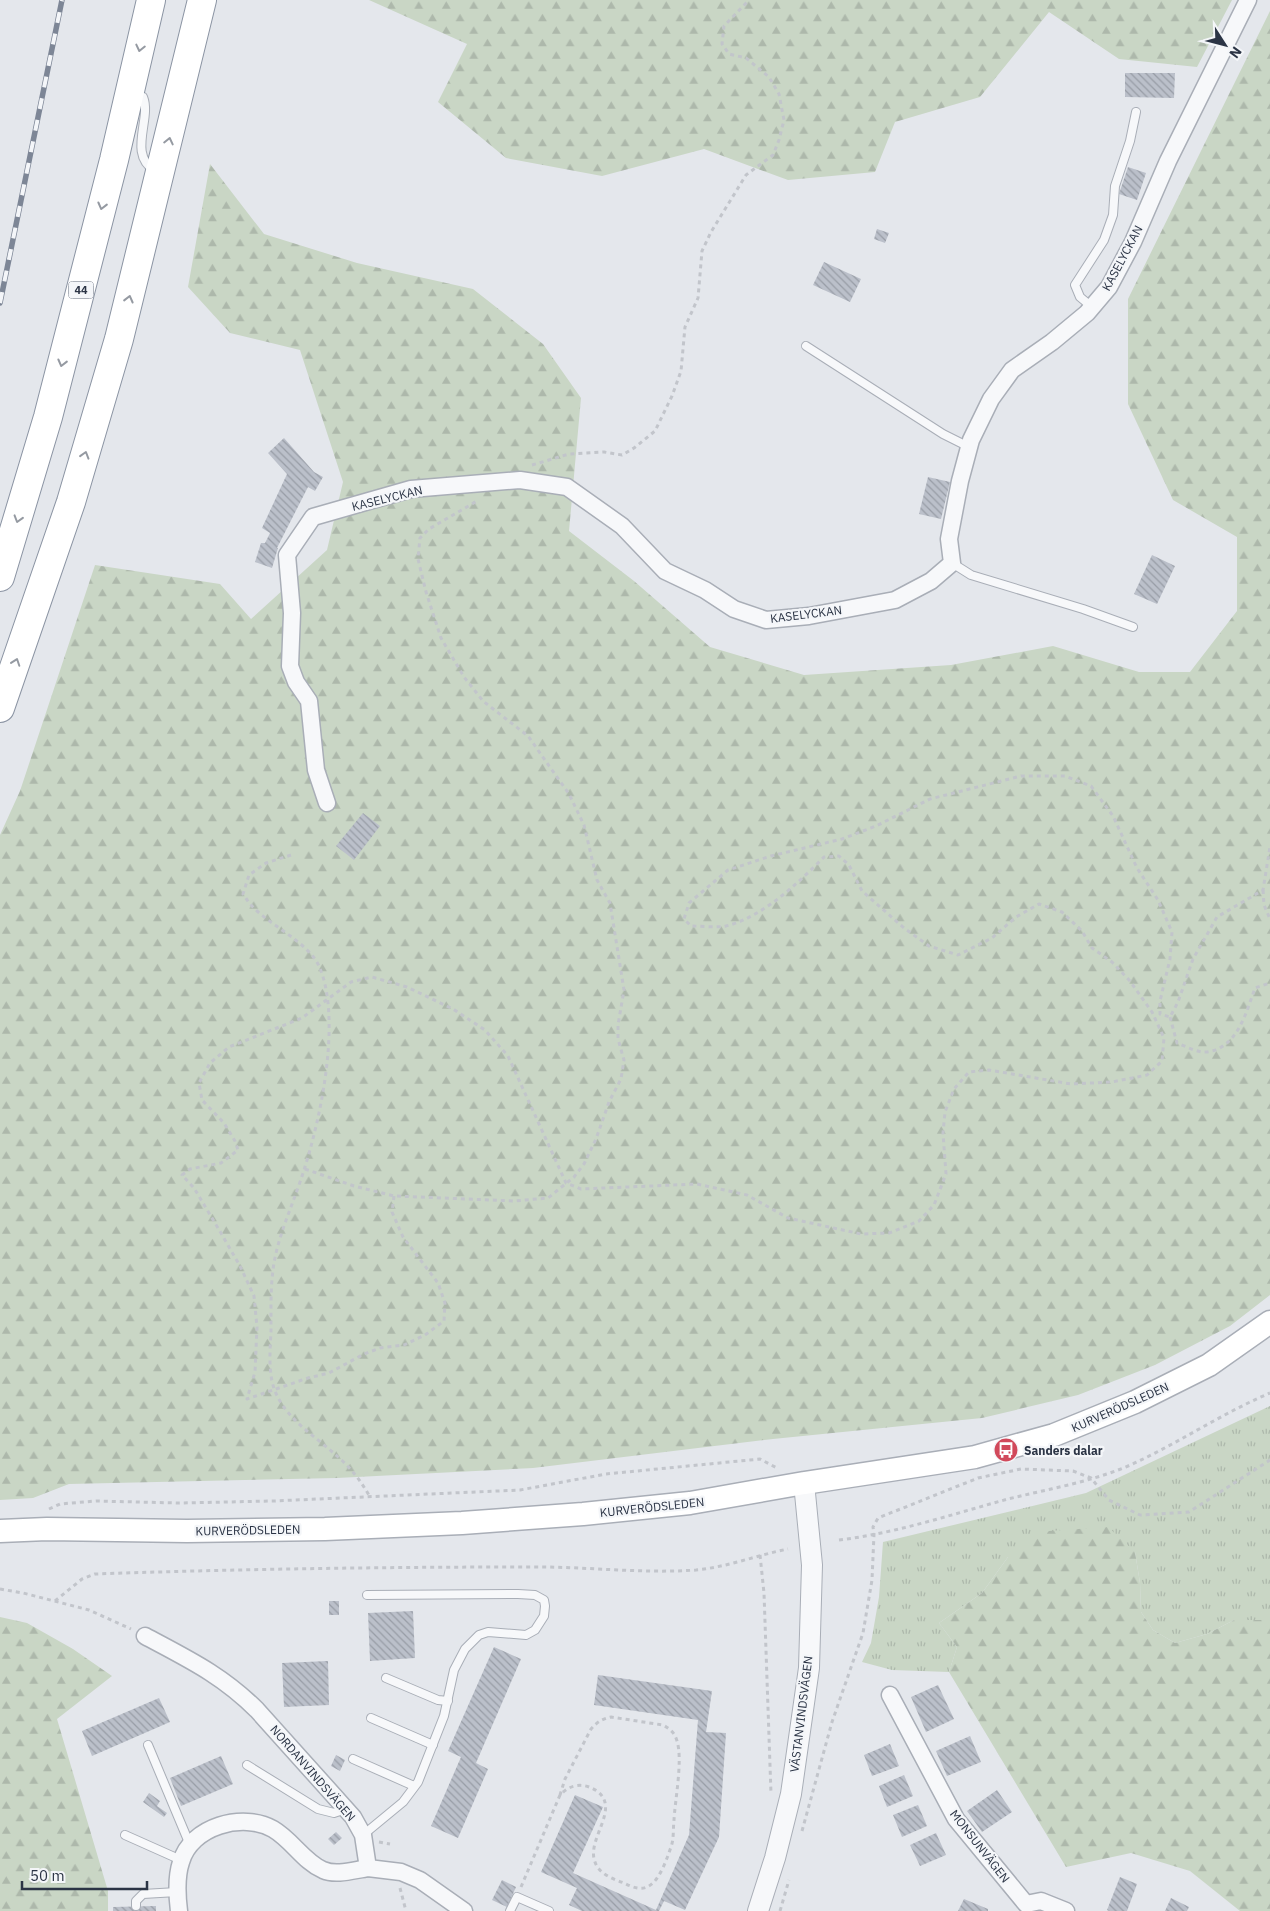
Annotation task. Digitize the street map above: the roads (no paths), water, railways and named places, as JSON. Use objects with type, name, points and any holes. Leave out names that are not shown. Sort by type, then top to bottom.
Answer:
[{"type":"highway","name":"44","points":[[0,577],[48,417],[151,0]]},
{"type":"highway","points":[[0,708],[73,492],[119,339],[161,174],[202,0]]},
{"type":"main road","name":"KURVERÖDSLEDEN","points":[[0,1531],[325,1529],[462,1523],[690,1504],[804,1483],[975,1457],[1054,1435],[1135,1402],[1209,1365],[1270,1322]]},
{"type":"street","name":"KASELYCKAN","points":[[327,803],[316,770],[309,700],[296,682],[290,666],[292,613],[287,555],[313,517],[411,489],[520,480],[567,487],[622,526],[665,571],[705,590],[734,609],[766,620],[809,616],[895,600],[931,581],[952,563],[949,538],[969,447],[991,399],[1012,370],[1052,342],[1092,307],[1109,287],[1133,242],[1168,160],[1248,0]]},
{"type":"street","name":"VÄSTANVINDSVÄGEN","points":[[758,1911],[775,1858],[791,1794],[809,1668],[812,1565],[804,1483]]},
{"type":"street","name":"NORDANVINDSVÄGEN","points":[[145,1636],[203,1666],[242,1695],[280,1734],[346,1809],[363,1834],[368,1868]]},
{"type":"street","name":"MONSUNVÄGEN","points":[[890,1695],[956,1819],[1022,1908],[1041,1901],[1066,1911]]},
{"type":"street","points":[[179,1911],[177,1892],[181,1860],[190,1845],[204,1833],[237,1821],[256,1822],[279,1833],[322,1870],[332,1872],[368,1868],[401,1872],[464,1911]]},
{"type":"lane","points":[[129,93],[143,97],[146,103],[141,132],[142,150],[152,169],[161,174]]},
{"type":"lane","points":[[1092,307],[1080,297],[1075,285],[1104,240],[1110,224],[1113,215],[1115,186],[1130,141],[1136,112]]},
{"type":"lane","points":[[806,346],[943,434],[969,447]]},
{"type":"lane","points":[[952,563],[971,575],[1082,609],[1133,627]]},
{"type":"lane","points":[[363,1834],[403,1802],[418,1782],[448,1702],[449,1688],[454,1670],[471,1642],[478,1635],[488,1632],[526,1635],[535,1630],[544,1616],[546,1606],[544,1600],[535,1595],[367,1595]]},
{"type":"lane","points":[[386,1678],[438,1700],[448,1702]]},
{"type":"lane","points":[[371,1718],[433,1745]]},
{"type":"lane","points":[[148,1745],[190,1845]]},
{"type":"lane","points":[[352,1759],[414,1786]]},
{"type":"lane","points":[[247,1765],[318,1809],[334,1813],[346,1809]]},
{"type":"lane","points":[[125,1835],[181,1860]]},
{"type":"lane","points":[[136,1906],[136,1901],[143,1894],[177,1892]]},
{"type":"lane","points":[[510,1911],[517,1897],[549,1911]]},
{"type":"railway","points":[[0,303],[62,0]]},
{"type":"place","name":"Sanders dalar","points":[[1006,1450]]}]
